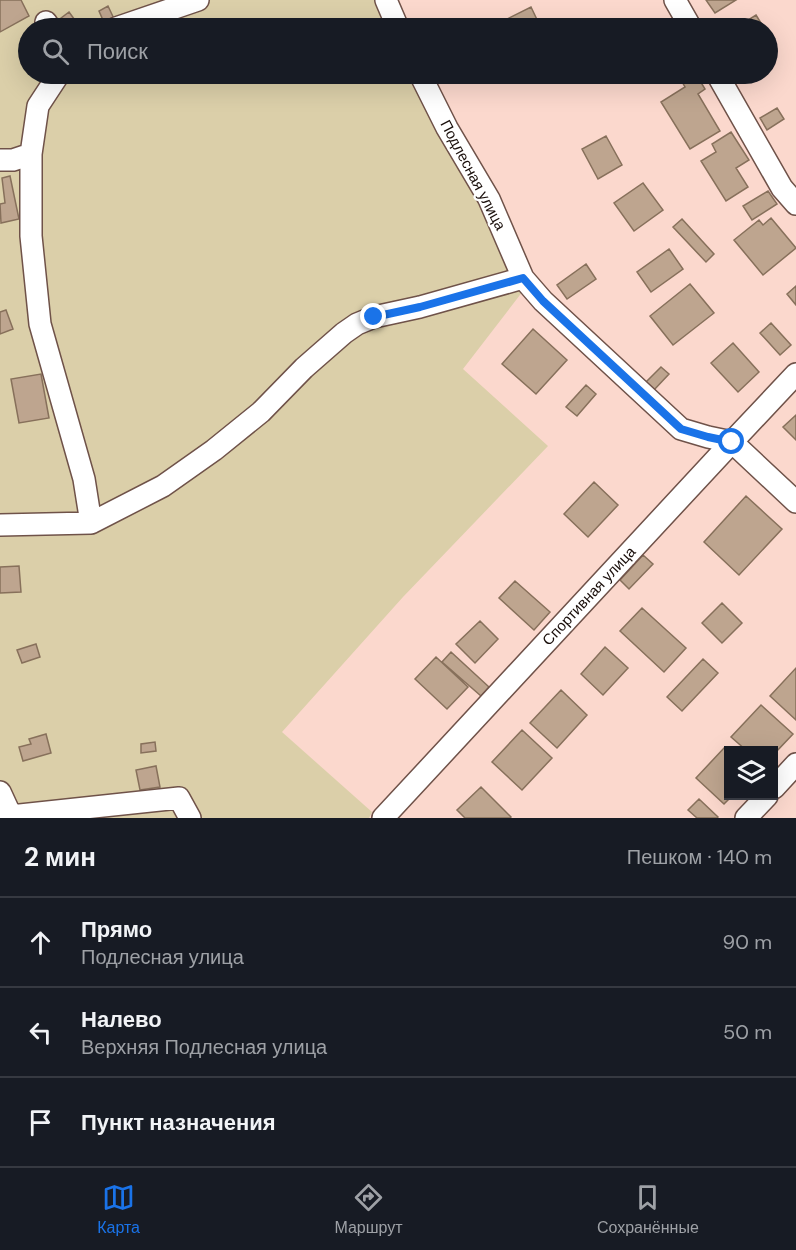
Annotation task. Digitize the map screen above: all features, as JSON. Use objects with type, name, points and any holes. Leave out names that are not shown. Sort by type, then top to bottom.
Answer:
[{"type":"street","points":[[135,18],[155,7],[192,3],[198,0]]},
{"type":"street","points":[[386,0],[394,18]]},
{"type":"street","points":[[675,0],[685,18]]},
{"type":"street","points":[[52,84],[39,106],[31,154],[31,236],[40,324],[84,479],[91,523]]},
{"type":"street","name":"Подлесная улица","points":[[425,84],[447,128],[489,199],[523,278],[543,301],[681,429],[732,442]]},
{"type":"street","points":[[723,84],[782,188],[796,204]]},
{"type":"street","points":[[0,160],[13,160],[31,154]]},
{"type":"street","points":[[0,525],[91,523],[163,486],[214,450],[261,412],[304,368],[357,324],[374,317],[420,307],[523,278]]},
{"type":"street","name":"Спортивная улица","points":[[382,818],[796,374]]},
{"type":"street","points":[[732,442],[796,502]]},
{"type":"street","points":[[778,784],[796,764]]},
{"type":"street","points":[[0,792],[8,817],[179,798],[190,818]]},
{"type":"street","points":[[746,818],[762,800]]},
{"type":"shaded area","points":[[0,0],[393,0],[401,18],[18,18],[18,84],[430,84],[523,291],[463,369],[548,446],[403,597],[282,732],[372,812],[369,818],[0,818]]},
{"type":"building","points":[[0,0],[21,0],[29,16],[18,18],[18,22],[0,32]]},
{"type":"building","points":[[706,0],[736,0],[715,13]]},
{"type":"building","points":[[108,6],[114,18],[102,18],[99,11]]},
{"type":"building","points":[[531,7],[536,18],[509,18]]},
{"type":"building","points":[[69,12],[73,18],[61,18]]},
{"type":"building","points":[[683,84],[702,84],[705,89],[698,94],[720,131],[690,149],[661,102],[685,87]]},
{"type":"building","points":[[777,108],[784,119],[767,130],[760,118]]},
{"type":"building","points":[[731,132],[749,160],[736,168],[748,187],[726,201],[701,161],[716,152],[712,144]]},
{"type":"building","points":[[606,136],[622,165],[598,179],[582,149]]},
{"type":"building","points":[[10,176],[19,219],[1,223],[0,204],[5,203],[2,178]]},
{"type":"building","points":[[643,183],[663,210],[634,231],[614,203]]},
{"type":"building","points":[[768,191],[777,204],[752,220],[743,206]]},
{"type":"building","points":[[771,218],[796,248],[763,275],[734,240],[759,220],[763,225]]},
{"type":"building","points":[[682,219],[714,254],[706,262],[673,227]]},
{"type":"building","points":[[669,249],[683,269],[651,292],[637,272]]},
{"type":"building","points":[[586,264],[596,279],[567,299],[557,285]]},
{"type":"building","points":[[690,284],[714,313],[673,345],[650,316]]},
{"type":"building","points":[[796,286],[796,305],[787,294]]},
{"type":"building","points":[[6,310],[13,329],[0,334],[0,312]]},
{"type":"building","points":[[771,323],[791,345],[780,355],[760,333]]},
{"type":"building","points":[[533,329],[567,360],[536,394],[502,364]]},
{"type":"building","points":[[733,343],[759,372],[738,392],[711,363]]},
{"type":"building","points":[[661,367],[669,374],[654,390],[646,382]]},
{"type":"building","points":[[41,374],[49,418],[19,423],[11,379]]},
{"type":"building","points":[[586,385],[596,394],[577,416],[566,407]]},
{"type":"building","points":[[796,415],[796,440],[783,427]]},
{"type":"building","points":[[594,482],[618,505],[588,537],[564,514]]},
{"type":"building","points":[[746,496],[782,529],[739,575],[704,542]]},
{"type":"building","points":[[643,555],[653,564],[629,589],[620,580]]},
{"type":"building","points":[[19,566],[21,592],[0,593],[0,567]]},
{"type":"building","points":[[515,581],[550,612],[534,630],[499,598]]},
{"type":"building","points":[[722,603],[742,623],[722,643],[702,623]]},
{"type":"building","points":[[642,608],[686,648],[664,672],[620,631]]},
{"type":"building","points":[[480,621],[498,639],[475,663],[456,644]]},
{"type":"building","points":[[36,644],[40,657],[22,663],[17,650]]},
{"type":"building","points":[[605,647],[628,668],[603,695],[581,674]]},
{"type":"building","points":[[451,652],[489,687],[481,696],[442,662]]},
{"type":"building","points":[[436,657],[468,687],[447,709],[415,679]]},
{"type":"building","points":[[703,659],[718,673],[682,711],[667,697]]},
{"type":"building","points":[[796,668],[796,720],[770,696]]},
{"type":"building","points":[[561,690],[587,715],[557,748],[530,723]]},
{"type":"building","points":[[761,705],[793,734],[778,750],[778,746],[741,746],[731,737]]},
{"type":"building","points":[[522,730],[552,758],[522,790],[492,762]]},
{"type":"building","points":[[46,734],[51,753],[23,761],[19,747],[31,744],[29,739]]},
{"type":"building","points":[[155,742],[156,751],[141,753],[141,744]]},
{"type":"building","points":[[724,748],[724,800],[728,800],[724,804],[696,778]]},
{"type":"building","points":[[156,766],[160,787],[140,790],[136,770]]},
{"type":"building","points":[[481,787],[510,818],[465,818],[457,810]]},
{"type":"building","points":[[699,799],[717,818],[697,818],[688,810]]},
{"type":"route","points":[[374,317],[420,307],[523,278],[543,301],[681,429],[732,442]]}]
